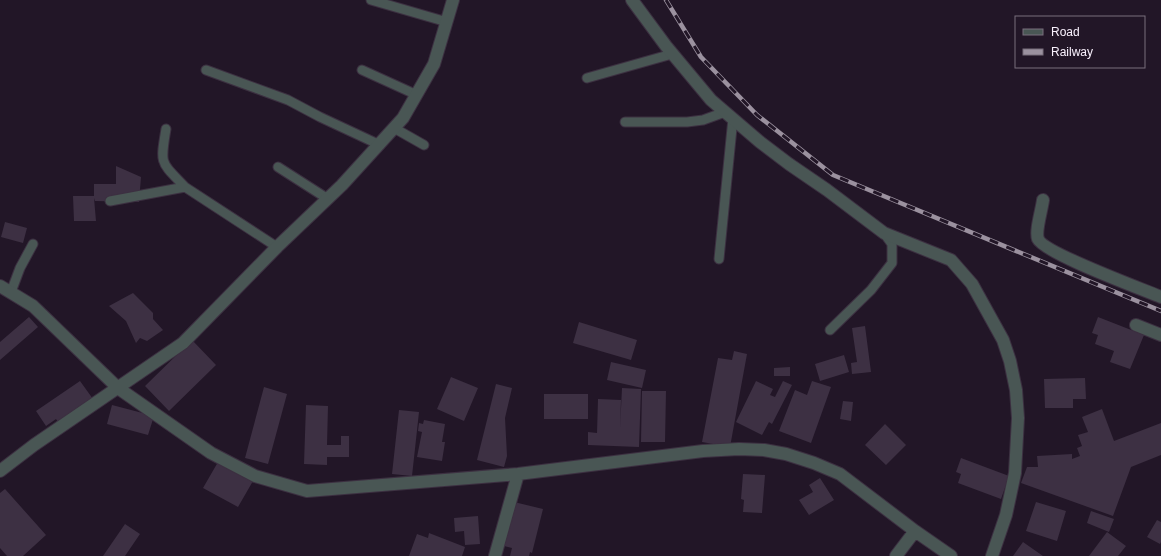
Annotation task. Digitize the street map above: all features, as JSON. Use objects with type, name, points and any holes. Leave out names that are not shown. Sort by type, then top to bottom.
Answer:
[{"type":"street","points":[[0,471],[34,445],[183,343],[277,247],[328,199],[380,145],[403,118],[434,64],[453,0]]},
{"type":"street","points":[[632,0],[672,54],[711,100],[760,142],[884,233],[950,260],[972,284],[1003,340],[1010,361],[1016,390],[1018,418],[1016,473],[1006,515],[992,556]]},
{"type":"street","points":[[1043,200],[1037,235],[1039,241],[1045,246],[1083,266],[1161,297]]},
{"type":"street","points":[[5,289],[33,306],[118,388],[211,453],[255,476],[307,491],[518,474],[704,451],[739,449],[764,450],[786,454],[814,462],[840,474],[915,531],[951,556]]},
{"type":"street","points":[[1136,325],[1161,335]]},
{"type":"street","points":[[495,556],[518,474]]},
{"type":"street","points":[[896,556],[915,531]]},
{"type":"lane","points":[[371,0],[447,22]]},
{"type":"lane","points":[[587,78],[672,54]]},
{"type":"lane","points":[[206,70],[288,100],[320,117],[380,145]]},
{"type":"lane","points":[[362,70],[417,95]]},
{"type":"lane","points":[[625,122],[687,122],[729,115],[720,259]]},
{"type":"lane","points":[[394,128],[424,146]]},
{"type":"lane","points":[[166,129],[162,154],[165,166],[185,187],[277,247]]},
{"type":"lane","points":[[278,167],[328,199]]},
{"type":"lane","points":[[110,201],[185,187]]},
{"type":"lane","points":[[830,330],[871,290],[892,263],[892,244],[884,233]]},
{"type":"lane","points":[[5,289],[20,268],[33,244]]},
{"type":"building","points":[[116,166],[141,177],[139,202],[95,201],[94,198],[96,221],[74,221],[73,196],[94,196],[94,184],[116,184]]},
{"type":"building","points":[[5,222],[27,228],[23,243],[1,237]]},
{"type":"building","points":[[133,293],[153,313],[153,319],[163,330],[147,341],[140,338],[136,343],[126,321],[109,306]]},
{"type":"building","points":[[29,317],[38,327],[0,360],[0,342]]},
{"type":"building","points":[[1098,317],[1144,335],[1130,369],[1110,362],[1114,351],[1095,344],[1098,335],[1092,333]]},
{"type":"building","points":[[579,322],[637,340],[631,360],[573,343]]},
{"type":"building","points":[[865,326],[871,372],[852,374],[851,363],[857,362],[852,328]]},
{"type":"building","points":[[192,340],[216,365],[169,411],[145,386]]},
{"type":"building","points":[[734,351],[747,354],[730,447],[702,442],[718,358],[732,360]]},
{"type":"building","points":[[844,355],[849,372],[820,381],[815,364]]},
{"type":"building","points":[[611,362],[646,370],[642,388],[607,380]]},
{"type":"building","points":[[790,367],[790,376],[774,376],[774,368]]},
{"type":"building","points":[[451,377],[478,388],[464,421],[437,409]]},
{"type":"building","points":[[1085,378],[1086,399],[1073,399],[1073,408],[1045,408],[1044,379]]},
{"type":"building","points":[[80,381],[93,399],[58,422],[56,419],[46,426],[36,411]]},
{"type":"building","points":[[756,381],[773,389],[770,395],[775,397],[783,381],[792,385],[772,424],[769,422],[762,435],[736,422]]},
{"type":"building","points":[[812,381],[831,387],[811,443],[779,431],[795,390],[807,395]]},
{"type":"building","points":[[496,384],[512,388],[505,418],[507,456],[504,467],[477,460]]},
{"type":"building","points":[[264,387],[287,394],[268,464],[245,458]]},
{"type":"building","points":[[622,388],[641,389],[639,447],[588,445],[588,432],[597,433],[598,399],[621,400],[620,429]]},
{"type":"building","points":[[642,391],[666,391],[665,442],[641,442]]},
{"type":"building","points":[[544,394],[588,394],[588,419],[544,419]]},
{"type":"building","points":[[843,401],[853,402],[851,421],[840,419]]},
{"type":"building","points":[[112,405],[154,416],[148,435],[107,424]]},
{"type":"building","points":[[306,405],[328,406],[327,445],[341,445],[341,436],[349,436],[349,457],[327,457],[327,465],[304,464]]},
{"type":"building","points":[[1102,409],[1114,441],[1161,423],[1161,455],[1131,467],[1113,516],[1021,483],[1027,467],[1038,467],[1037,456],[1072,454],[1072,459],[1080,456],[1077,448],[1082,446],[1078,435],[1088,432],[1082,417]]},
{"type":"building","points":[[399,410],[419,412],[412,476],[392,474]]},
{"type":"building","points":[[424,420],[445,424],[442,442],[445,442],[442,461],[417,457],[422,432],[418,431],[419,423],[423,424]]},
{"type":"building","points":[[885,424],[906,445],[886,465],[865,445]]},
{"type":"building","points":[[961,458],[1009,476],[1001,499],[958,483],[961,474],[956,472]]},
{"type":"building","points":[[218,462],[253,481],[238,507],[203,488]]},
{"type":"building","points":[[743,474],[765,475],[762,513],[743,512],[744,500],[741,499]]},
{"type":"building","points":[[820,478],[834,500],[809,515],[799,500],[813,492],[809,485]]},
{"type":"building","points":[[5,489],[46,535],[23,556],[7,556],[0,548],[0,493]]},
{"type":"building","points":[[514,502],[543,509],[532,553],[530,552],[529,556],[510,556],[512,548],[504,546]]},
{"type":"building","points":[[1036,502],[1066,511],[1057,541],[1026,531]]},
{"type":"building","points":[[1091,511],[1114,519],[1109,532],[1087,523]]},
{"type":"building","points":[[478,516],[480,544],[465,545],[464,531],[455,532],[454,518]]},
{"type":"building","points":[[1157,520],[1161,522],[1160,544],[1147,537]]},
{"type":"building","points":[[125,524],[140,534],[125,556],[103,556]]},
{"type":"building","points":[[1107,532],[1126,546],[1118,556],[1089,556]]},
{"type":"building","points":[[429,533],[465,547],[462,556],[409,556],[417,534],[428,538]]},
{"type":"building","points":[[1023,542],[1043,556],[1013,556]]},
{"type":"railway","points":[[666,0],[701,57],[757,115],[833,175],[1161,311]]}]
